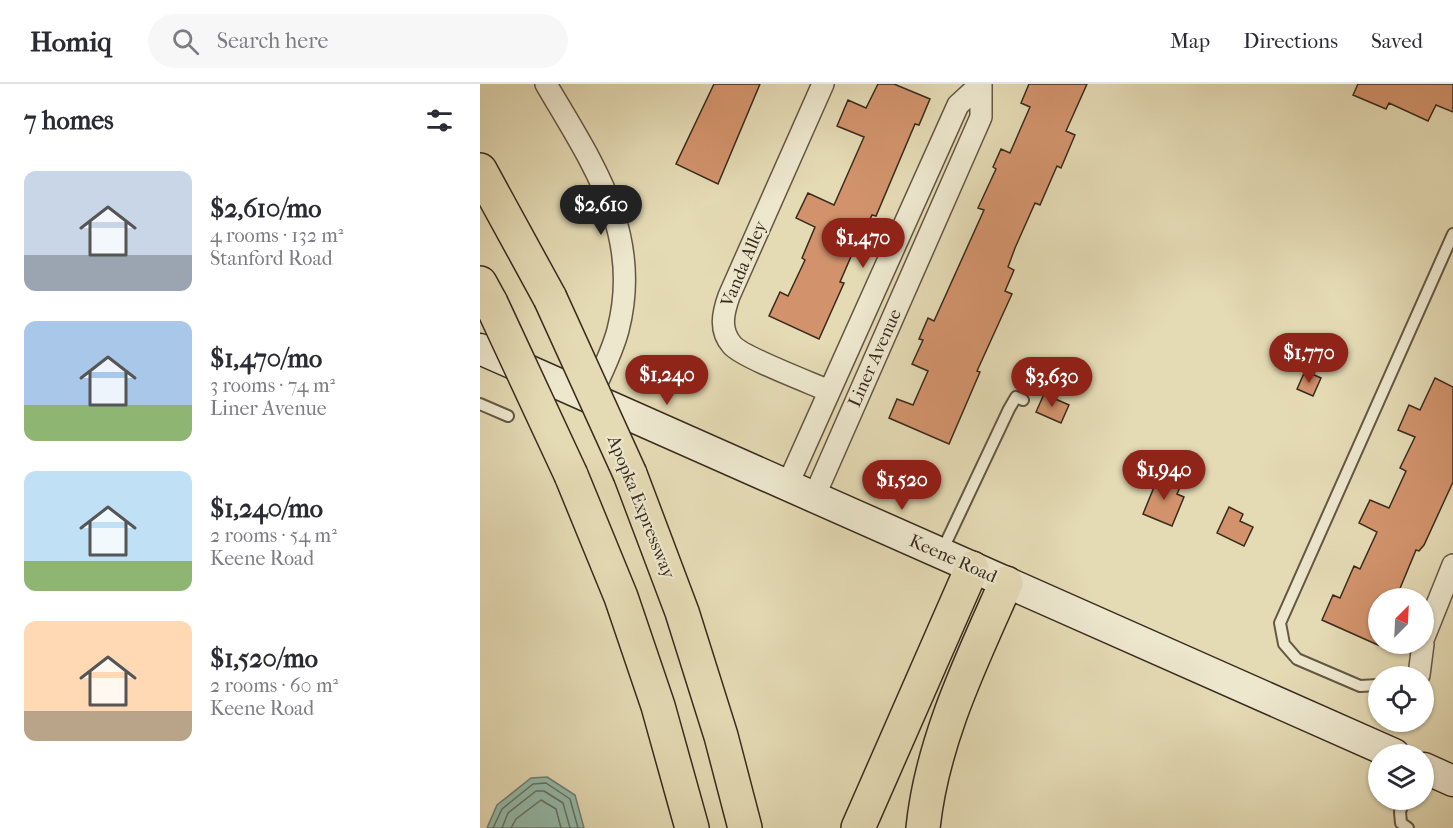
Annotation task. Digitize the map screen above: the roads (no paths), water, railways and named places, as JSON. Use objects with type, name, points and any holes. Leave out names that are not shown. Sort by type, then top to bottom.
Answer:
[{"type":"highway","name":"Apopka Expressway","points":[[480,170],[550,298],[630,474],[682,612],[721,736],[745,828]]},
{"type":"highway","points":[[485,293],[571,475],[621,597],[658,706],[692,828]]},
{"type":"highway","points":[[858,828],[972,568]]},
{"type":"highway","points":[[923,828],[932,769],[954,700],[1006,583]]},
{"type":"main road","name":"Keene Road","points":[[480,349],[1371,744]]},
{"type":"main road","points":[[1434,772],[1453,781]]},
{"type":"street","points":[[546,84],[604,185],[623,242],[624,286],[618,330],[590,398]]},
{"type":"street","name":"Vanda Alley","points":[[823,84],[729,296],[723,315],[724,332],[732,346],[829,391]]},
{"type":"street","name":"Liner Avenue","points":[[800,491],[829,391],[958,105],[980,84]]},
{"type":"street","name":"Liner Avenue","points":[[800,491],[981,117],[980,84]]},
{"type":"street","points":[[1434,612],[1453,565]]},
{"type":"lane","points":[[1368,686],[1360,686],[1297,658],[1284,644],[1280,623],[1453,234]]},
{"type":"lane","points":[[940,554],[1009,409],[1016,397],[1023,400]]},
{"type":"lane","points":[[480,405],[508,416]]},
{"type":"lane","points":[[1401,810],[1401,823],[1408,828]]},
{"type":"water","points":[[547,777],[575,795],[584,828],[487,828],[497,805],[531,778]]}]
